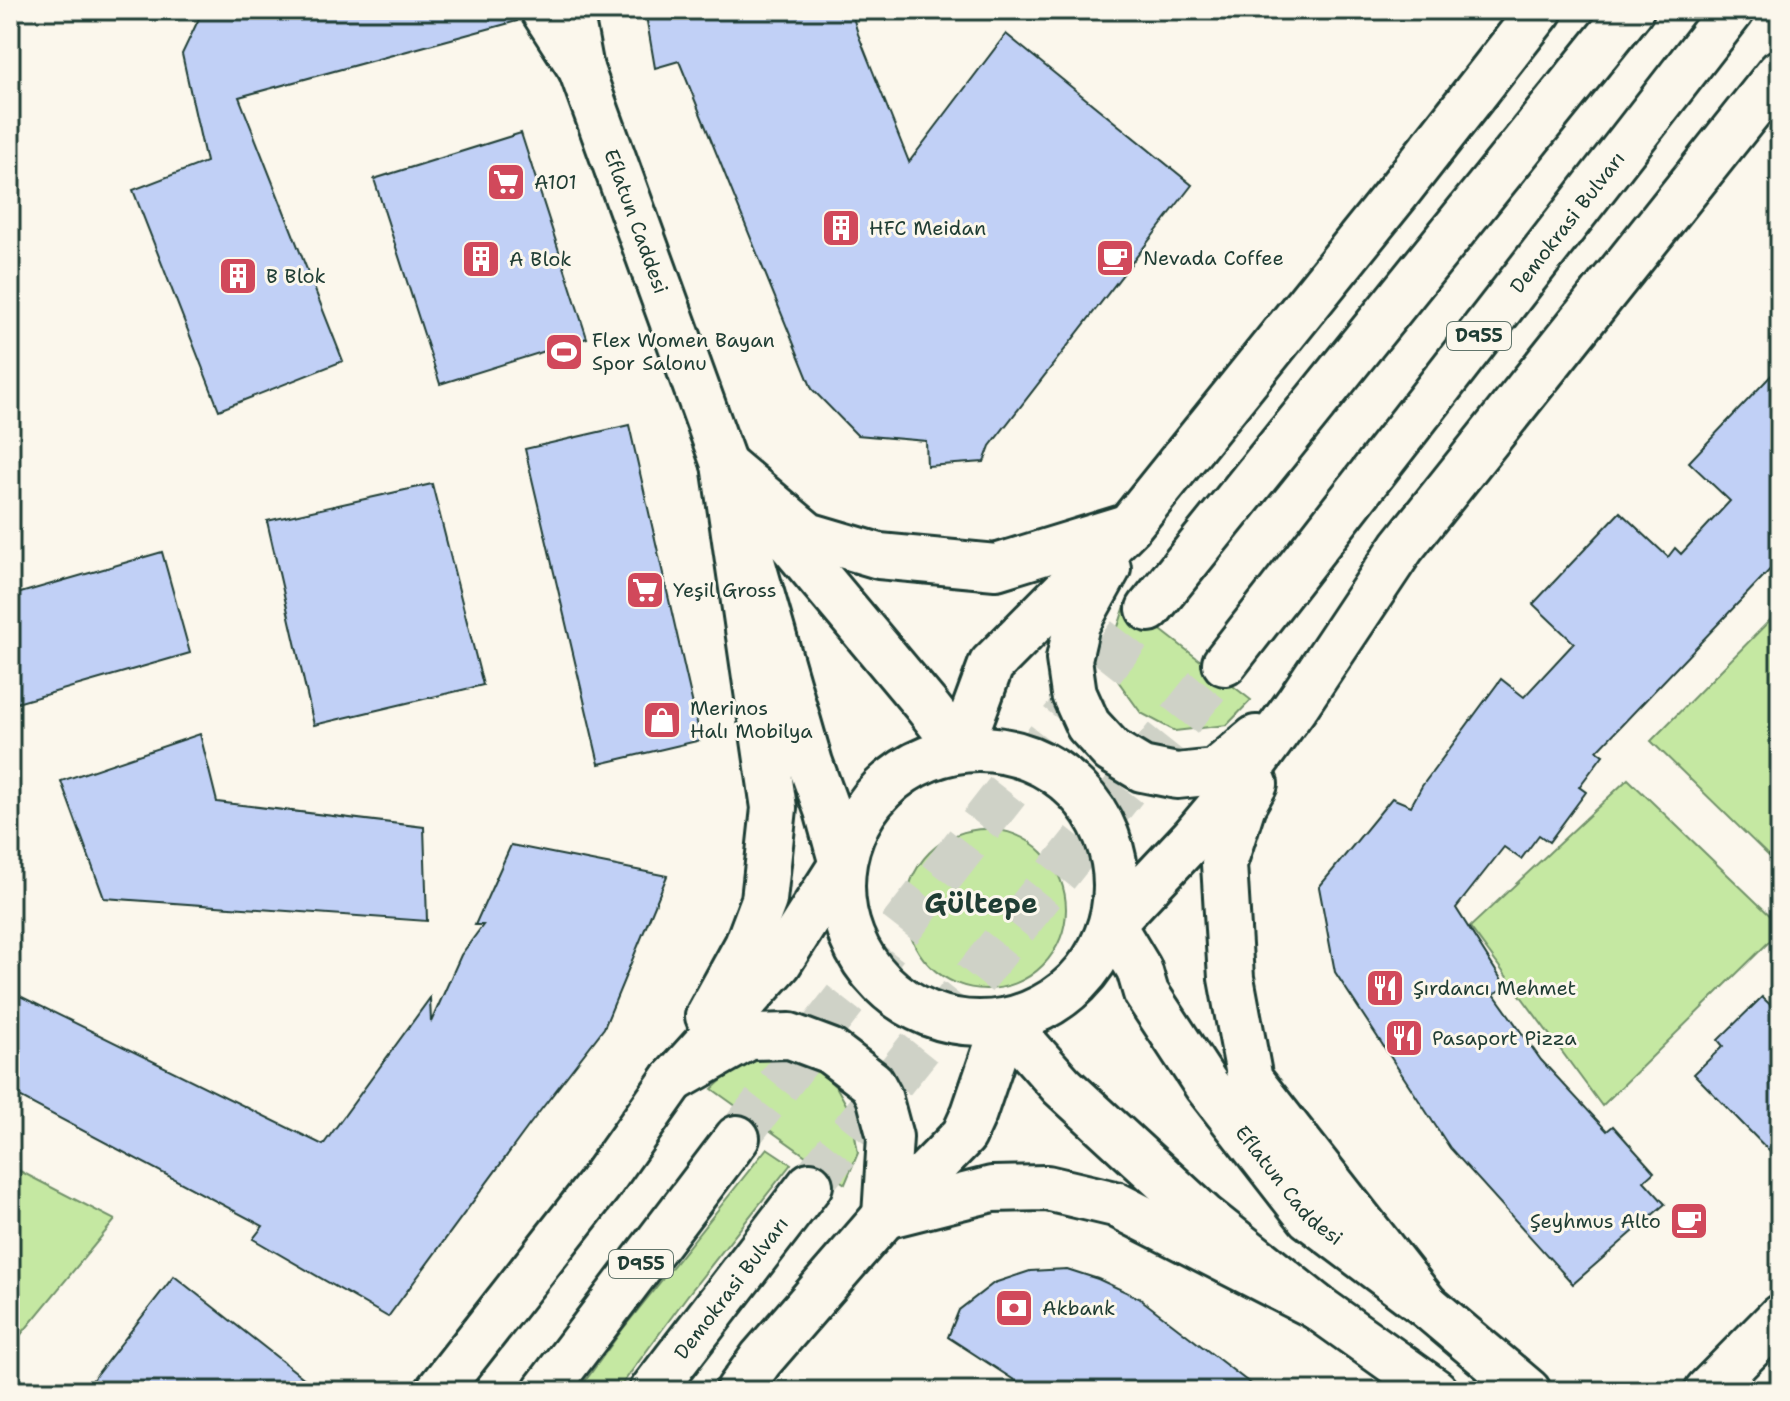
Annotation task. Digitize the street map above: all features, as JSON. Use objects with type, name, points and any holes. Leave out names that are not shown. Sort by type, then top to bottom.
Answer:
[{"type":"main road","points":[[543,10],[581,69]]},
{"type":"main road","points":[[570,10],[581,69]]},
{"type":"main road","points":[[960,749],[991,665],[1129,526],[1540,10]]},
{"type":"main road","points":[[1149,609],[1631,10]]},
{"type":"main road","name":"Demokrasi Bulvarı","points":[[1225,663],[1732,10]]},
{"type":"main road","name":"Eflatun Caddesi","points":[[581,69],[724,464]]},
{"type":"main road","points":[[1112,924],[1193,838],[1244,777],[1298,703],[1402,547],[1780,72]]},
{"type":"main road","points":[[724,464],[808,535],[879,556],[996,567],[1129,526]]},
{"type":"main road","points":[[724,464],[960,749]]},
{"type":"main road","points":[[673,1080],[779,963],[842,864],[852,830],[870,801],[895,776],[926,759],[960,749],[1013,752],[1048,766],[1077,789],[1100,818],[1113,853],[1118,890],[1112,924],[1084,977],[1061,998],[1034,1013],[1005,1022],[967,1024],[931,1016],[897,997],[870,971],[851,938],[842,902],[842,864],[724,464]]},
{"type":"main road","points":[[438,1391],[599,1185],[673,1080],[747,945],[764,900],[774,808],[724,464]]},
{"type":"main road","points":[[1129,526],[1077,624],[1069,659],[1074,694],[1088,725],[1112,751],[1142,769],[1177,776],[1215,772],[1298,703]]},
{"type":"main road","points":[[1298,703],[1243,805],[1224,864],[1231,978],[1250,1080],[1426,1305]]},
{"type":"main road","name":"Eflatun Caddesi","points":[[1112,924],[1139,969],[1146,993],[1207,1086],[1309,1217],[1426,1305],[1528,1391]]},
{"type":"main road","points":[[738,1391],[761,1359],[885,1216],[964,1135],[1005,1022]]},
{"type":"main road","points":[[1005,1022],[1073,1097],[1203,1216],[1317,1307],[1435,1391]]},
{"type":"main road","points":[[673,1080],[749,1037],[790,1036],[830,1051],[872,1083],[879,1096],[890,1137],[885,1216]]},
{"type":"main road","name":"D955","points":[[545,1391],[737,1138]]},
{"type":"main road","name":"Demokrasi Bulvarı","points":[[652,1391],[810,1185]]},
{"type":"main road","points":[[885,1216],[992,1189],[1047,1188],[1115,1204],[1317,1307]]},
{"type":"main road","points":[[1707,1391],[1780,1317]]},
{"type":"green space","points":[[1126,603],[1251,700],[1227,725],[1175,731],[1141,713],[1113,674],[1115,636]]},
{"type":"green space","points":[[1780,610],[1780,867],[1651,741]]},
{"type":"green space","points":[[1628,779],[1780,925],[1780,931],[1602,1106],[1470,927]]},
{"type":"green space","points":[[986,829],[1017,835],[1042,853],[1060,878],[1066,909],[1060,940],[1042,965],[1017,983],[986,989],[955,983],[930,965],[912,940],[906,909],[912,878],[930,853],[955,835]]},
{"type":"green space","points":[[782,1056],[818,1070],[837,1088],[851,1113],[858,1153],[845,1184],[712,1089],[744,1065]]},
{"type":"green space","points":[[767,1148],[791,1164],[617,1391],[578,1391],[622,1330]]},
{"type":"green space","points":[[10,1166],[115,1220],[10,1348]]},
{"type":"building","name":"B Blok","points":[[203,10],[515,10],[517,21],[239,97],[343,361],[219,410],[133,190],[206,162],[182,54]]},
{"type":"building","name":"HFC Meidan","points":[[645,10],[851,10],[909,162],[1006,34],[1192,185],[990,446],[984,462],[927,466],[926,441],[857,435],[812,389],[679,61],[655,68]]},
{"type":"building","name":"A Blok","points":[[521,133],[587,338],[440,384],[374,179]]},
{"type":"building","points":[[1780,366],[1780,559],[1597,751],[1603,755],[1579,787],[1586,792],[1549,842],[1539,835],[1521,859],[1504,847],[1456,908],[1506,987],[1494,994],[1541,1060],[1607,1131],[1613,1126],[1654,1172],[1644,1181],[1665,1204],[1573,1284],[1450,1148],[1335,972],[1319,887],[1392,798],[1411,806],[1422,786],[1501,679],[1524,697],[1574,643],[1533,604],[1620,512],[1668,557],[1675,548],[1681,554],[1730,501],[1689,462]]},
{"type":"building","points":[[629,425],[701,740],[599,764],[525,449]]},
{"type":"building","points":[[432,484],[483,685],[314,725],[267,521]]},
{"type":"building","points":[[162,552],[190,653],[10,705],[10,596]]},
{"type":"building","points":[[200,734],[217,802],[424,827],[427,921],[104,898],[61,781]]},
{"type":"building","points":[[511,845],[667,876],[604,1028],[388,1317],[253,1239],[263,1226],[10,1092],[10,991],[323,1145],[430,998],[431,1022],[461,955],[483,925],[475,925]]},
{"type":"building","points":[[1762,997],[1780,1014],[1780,1162],[1694,1074],[1723,1046],[1718,1040]]},
{"type":"building","points":[[1067,1269],[1139,1298],[1260,1391],[1031,1391],[948,1337],[959,1310],[994,1283],[1030,1271]]},
{"type":"building","points":[[174,1276],[320,1391],[84,1391]]},
{"type":"tunnel","points":[[737,1138],[1149,609]]},
{"type":"tunnel","points":[[810,1185],[1225,663]]},
{"type":"place","name":"A101","points":[[506,182]]},
{"type":"place","name":"HFC Meidan","points":[[841,228]]},
{"type":"place","name":"Nevada Coffee","points":[[1115,258]]},
{"type":"place","name":"A Blok","points":[[481,259]]},
{"type":"place","name":"B Blok","points":[[238,276]]},
{"type":"place","name":"Flex Women Bayan Spor Salonu","points":[[564,352]]},
{"type":"place","name":"Yeşil Gross","points":[[645,590]]},
{"type":"place","name":"Merinos Halı Mobilya","points":[[662,720]]},
{"type":"place","name":"Şırdancı Mehmet","points":[[1385,988]]},
{"type":"place","name":"Pasaport Pizza","points":[[1404,1038]]},
{"type":"place","name":"Şeyhmus Alto","points":[[1689,1221]]},
{"type":"place","name":"Akbank","points":[[1014,1308]]},
{"type":"district","name":"Gültepe","points":[[981,903]]}]
